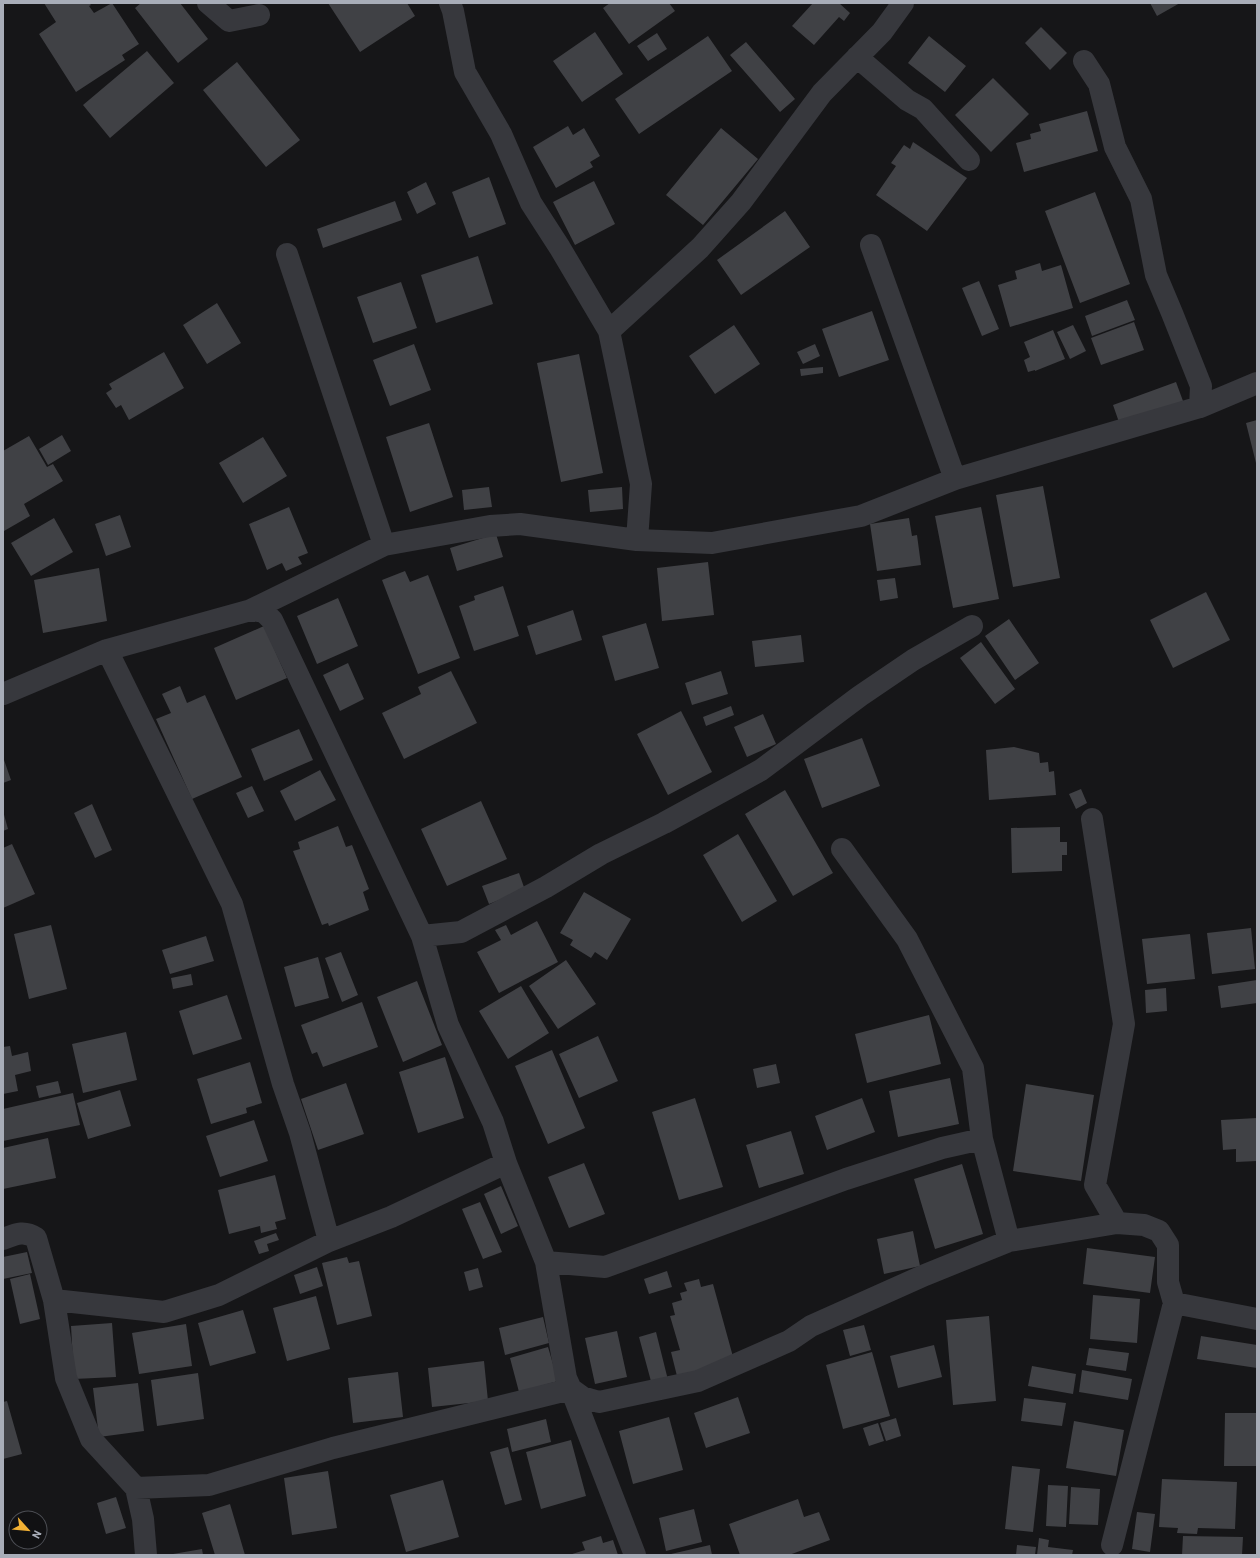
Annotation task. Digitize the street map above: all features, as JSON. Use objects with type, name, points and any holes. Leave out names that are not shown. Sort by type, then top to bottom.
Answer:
[{"type":"street","points":[[208,3],[229,21],[259,15]]},
{"type":"street","points":[[450,3],[465,72],[501,134],[531,204],[560,248],[609,331],[641,484],[637,540]]},
{"type":"street","points":[[609,331],[700,248],[736,208],[822,93],[882,32],[903,3]]},
{"type":"street","points":[[857,57],[907,100],[923,109],[970,160]]},
{"type":"street","points":[[1084,61],[1099,84],[1115,147],[1141,199],[1156,275],[1201,386],[1200,407]]},
{"type":"street","points":[[872,245],[955,479]]},
{"type":"street","points":[[287,254],[384,545]]},
{"type":"street","points":[[3,694],[106,650],[251,610],[384,545],[490,526],[520,524],[637,540],[712,543],[853,518],[955,479],[1200,407],[1257,383]]},
{"type":"street","points":[[251,610],[264,612],[272,620],[422,936],[448,1025],[459,1053],[493,1122],[506,1163],[546,1262],[566,1378],[635,1555]]},
{"type":"street","points":[[422,936],[461,932],[546,887],[601,854],[760,770],[860,696],[913,660],[972,626]]},
{"type":"street","points":[[106,650],[232,904],[284,1084],[300,1133],[328,1241]]},
{"type":"street","points":[[1092,819],[1124,1024],[1095,1185],[1117,1223]]},
{"type":"street","points":[[842,849],[907,939],[973,1068],[982,1139],[1009,1241]]},
{"type":"street","points":[[546,1262],[604,1267],[846,1179],[942,1148],[982,1139]]},
{"type":"street","points":[[54,1300],[164,1312],[219,1295],[328,1241],[391,1217],[506,1163]]},
{"type":"street","points":[[136,1488],[209,1485],[333,1448],[571,1389],[582,1397],[599,1402],[698,1381],[789,1340],[811,1326],[925,1275],[1009,1241],[1117,1223],[1144,1225],[1159,1231],[1168,1245],[1168,1282],[1174,1303],[1112,1545]]},
{"type":"street","points":[[3,1239],[21,1232],[29,1233],[36,1238],[54,1300],[66,1378],[91,1439],[136,1488],[144,1519],[146,1555]]},
{"type":"street","points":[[1174,1303],[1257,1319]]},
{"type":"building","points":[[44,3],[89,3],[91,5],[89,6],[94,13],[112,3],[139,44],[122,55],[125,60],[76,92],[39,34],[56,22]]},
{"type":"building","points":[[141,3],[180,3],[208,39],[178,63],[135,8]]},
{"type":"building","points":[[328,3],[407,3],[415,16],[360,52]]},
{"type":"building","points":[[610,3],[669,3],[675,11],[629,44],[603,8]]},
{"type":"building","points":[[813,3],[839,3],[850,13],[844,21],[839,17],[814,45],[792,26]]},
{"type":"building","points":[[1150,3],[1180,3],[1157,16]]},
{"type":"building","points":[[1041,27],[1067,53],[1050,70],[1025,43]]},
{"type":"building","points":[[595,32],[623,74],[582,102],[553,61]]},
{"type":"building","points":[[657,33],[667,49],[648,61],[637,46]]},
{"type":"building","points":[[708,36],[732,71],[639,134],[615,99]]},
{"type":"building","points":[[929,36],[966,66],[945,92],[908,63]]},
{"type":"building","points":[[746,42],[795,99],[780,112],[730,55]]},
{"type":"building","points":[[147,51],[174,83],[110,138],[83,105]]},
{"type":"building","points":[[237,62],[300,140],[266,167],[203,90]]},
{"type":"building","points":[[993,78],[1029,114],[991,152],[955,115]]},
{"type":"building","points":[[1087,111],[1098,151],[1024,172],[1016,143],[1031,139],[1030,134],[1041,131],[1039,124]]},
{"type":"building","points":[[568,126],[573,135],[584,128],[600,156],[590,162],[593,167],[556,188],[533,147]]},
{"type":"building","points":[[721,128],[758,159],[703,225],[666,195]]},
{"type":"building","points":[[913,142],[967,178],[927,231],[876,195],[896,166],[891,163],[904,145],[910,149]]},
{"type":"building","points":[[489,177],[506,224],[469,238],[452,192]]},
{"type":"building","points":[[594,181],[615,224],[575,245],[553,202]]},
{"type":"building","points":[[426,182],[436,204],[417,214],[407,192]]},
{"type":"building","points":[[1095,192],[1130,284],[1080,303],[1045,211]]},
{"type":"building","points":[[395,201],[402,220],[323,248],[317,229]]},
{"type":"building","points":[[785,211],[810,247],[741,295],[717,260]]},
{"type":"building","points":[[478,256],[493,304],[436,323],[421,275]]},
{"type":"building","points":[[1040,263],[1042,271],[1061,265],[1073,308],[1010,327],[998,285],[1017,279],[1015,271]]},
{"type":"building","points":[[979,281],[999,329],[982,336],[962,288]]},
{"type":"building","points":[[401,282],[417,328],[373,343],[357,297]]},
{"type":"building","points":[[1127,300],[1135,320],[1092,336],[1085,316]]},
{"type":"building","points":[[217,303],[241,343],[207,364],[183,325]]},
{"type":"building","points":[[872,311],[889,360],[839,377],[822,329]]},
{"type":"building","points":[[1134,322],[1144,350],[1101,365],[1091,338]]},
{"type":"building","points":[[734,325],[760,364],[715,394],[689,356]]},
{"type":"building","points":[[1073,325],[1086,351],[1070,359],[1057,332]]},
{"type":"building","points":[[1053,330],[1065,359],[1035,371],[1028,372],[1024,360],[1030,357],[1024,342]]},
{"type":"building","points":[[414,344],[431,390],[390,406],[373,360]]},
{"type":"building","points":[[815,344],[820,356],[803,364],[797,352]]},
{"type":"building","points":[[164,352],[184,388],[129,420],[121,405],[116,408],[106,393],[112,389],[109,384]]},
{"type":"building","points":[[579,354],[603,473],[561,482],[537,363]]},
{"type":"building","points":[[823,367],[823,373],[801,376],[800,369]]},
{"type":"building","points":[[1176,382],[1183,401],[1120,425],[1113,405]]},
{"type":"building","points":[[1257,420],[1257,463],[1256,463],[1246,423]]},
{"type":"building","points":[[429,423],[453,497],[410,512],[386,437]]},
{"type":"building","points":[[62,435],[71,451],[48,465],[39,449]]},
{"type":"building","points":[[29,436],[47,467],[53,464],[63,481],[24,504],[30,516],[4,531],[3,451]]},
{"type":"building","points":[[263,437],[287,476],[243,503],[219,463]]},
{"type":"building","points":[[1043,486],[1060,578],[1013,587],[996,495]]},
{"type":"building","points":[[489,487],[492,507],[464,510],[462,490]]},
{"type":"building","points":[[622,487],[623,509],[590,512],[588,490]]},
{"type":"building","points":[[289,507],[308,553],[298,557],[302,564],[286,571],[282,563],[267,570],[249,524]]},
{"type":"building","points":[[981,507],[999,599],[953,608],[935,516]]},
{"type":"building","points":[[120,515],[131,547],[106,556],[95,524]]},
{"type":"building","points":[[54,518],[73,552],[31,576],[11,543]]},
{"type":"building","points":[[909,518],[912,536],[917,535],[921,565],[877,571],[870,524]]},
{"type":"building","points":[[496,534],[503,557],[457,571],[450,548]]},
{"type":"building","points":[[708,562],[714,615],[662,621],[657,568]]},
{"type":"building","points":[[99,568],[107,621],[43,633],[34,580]]},
{"type":"building","points":[[405,571],[410,582],[428,575],[460,658],[418,674],[382,580]]},
{"type":"building","points":[[895,578],[898,598],[880,601],[877,580]]},
{"type":"building","points":[[503,586],[519,636],[474,651],[459,606],[475,600],[474,596]]},
{"type":"building","points":[[1206,592],[1230,640],[1173,668],[1150,620]]},
{"type":"building","points":[[338,598],[358,646],[317,664],[297,616]]},
{"type":"building","points":[[573,610],[582,640],[536,655],[527,626]]},
{"type":"building","points":[[1009,619],[1039,663],[1015,680],[985,636]]},
{"type":"building","points":[[646,623],[659,668],[615,681],[602,636]]},
{"type":"building","points":[[264,626],[287,678],[236,700],[214,648]]},
{"type":"building","points":[[801,635],[804,662],[755,667],[752,641]]},
{"type":"building","points":[[981,642],[1015,689],[995,704],[960,658]]},
{"type":"building","points":[[348,663],[364,699],[340,711],[323,675]]},
{"type":"building","points":[[451,671],[477,723],[404,759],[382,713],[421,694],[418,687]]},
{"type":"building","points":[[721,671],[728,694],[692,705],[685,683]]},
{"type":"building","points":[[180,686],[187,703],[205,695],[242,777],[192,799],[156,719],[171,713],[162,694]]},
{"type":"building","points":[[731,706],[734,715],[706,726],[703,717]]},
{"type":"building","points":[[681,711],[712,772],[668,795],[637,734]]},
{"type":"building","points":[[763,714],[776,744],[747,757],[734,727]]},
{"type":"building","points":[[299,729],[313,760],[264,781],[251,749]]},
{"type":"building","points":[[862,738],[880,786],[822,808],[804,759]]},
{"type":"building","points":[[1014,747],[1039,753],[1040,763],[1048,762],[1049,772],[1054,771],[1056,795],[989,800],[986,750]]},
{"type":"building","points":[[3,757],[11,780],[3,783]]},
{"type":"building","points":[[320,770],[336,800],[295,821],[280,791]]},
{"type":"building","points":[[252,786],[264,811],[248,818],[236,793]]},
{"type":"building","points":[[1081,789],[1087,803],[1076,809],[1069,794]]},
{"type":"building","points":[[785,790],[833,873],[793,896],[745,814]]},
{"type":"building","points":[[481,801],[507,859],[447,886],[421,829]]},
{"type":"building","points":[[92,804],[112,850],[95,858],[74,813]]},
{"type":"building","points":[[3,811],[8,829],[3,831]]},
{"type":"building","points":[[338,826],[346,847],[352,845],[369,889],[363,892],[369,910],[329,926],[328,923],[322,925],[293,851],[300,849],[298,842]]},
{"type":"building","points":[[1060,827],[1060,842],[1067,842],[1067,855],[1062,855],[1062,871],[1012,873],[1011,828]]},
{"type":"building","points":[[738,834],[777,901],[742,922],[703,855]]},
{"type":"building","points":[[12,844],[35,894],[3,908],[3,848]]},
{"type":"building","points":[[519,873],[525,890],[489,904],[482,886]]},
{"type":"building","points":[[584,892],[631,919],[607,960],[595,952],[591,958],[570,945],[573,940],[560,933]]},
{"type":"building","points":[[537,921],[558,962],[499,993],[477,952],[501,940],[495,930],[506,925],[511,935]]},
{"type":"building","points":[[51,925],[67,989],[29,999],[14,934]]},
{"type":"building","points":[[1251,928],[1255,969],[1212,974],[1207,933]]},
{"type":"building","points":[[1190,934],[1195,979],[1147,984],[1142,939]]},
{"type":"building","points":[[206,936],[214,961],[170,974],[162,950]]},
{"type":"building","points":[[341,952],[358,995],[342,1002],[325,958]]},
{"type":"building","points":[[318,957],[329,998],[295,1007],[284,967]]},
{"type":"building","points":[[566,960],[596,1004],[558,1029],[529,986]]},
{"type":"building","points":[[191,974],[193,985],[173,989],[171,978]]},
{"type":"building","points":[[1257,980],[1257,1003],[1221,1008],[1218,986]]},
{"type":"building","points":[[417,981],[442,1045],[403,1062],[377,997]]},
{"type":"building","points":[[521,986],[549,1033],[508,1059],[479,1011]]},
{"type":"building","points":[[1166,988],[1167,1011],[1146,1013],[1145,990]]},
{"type":"building","points":[[227,995],[242,1039],[193,1055],[179,1011]]},
{"type":"building","points":[[362,1002],[378,1047],[323,1067],[317,1052],[312,1054],[301,1025]]},
{"type":"building","points":[[929,1015],[941,1064],[867,1083],[855,1034]]},
{"type":"building","points":[[126,1032],[137,1080],[83,1093],[72,1044]]},
{"type":"building","points":[[598,1036],[618,1081],[579,1098],[559,1054]]},
{"type":"building","points":[[10,1046],[12,1056],[28,1052],[31,1071],[15,1075],[18,1091],[3,1094],[3,1047]]},
{"type":"building","points":[[552,1050],[585,1128],[548,1144],[515,1066]]},
{"type":"building","points":[[445,1057],[464,1118],[418,1133],[399,1072]]},
{"type":"building","points":[[250,1062],[262,1103],[246,1108],[247,1113],[211,1124],[197,1079]]},
{"type":"building","points":[[776,1064],[780,1083],[757,1088],[753,1069]]},
{"type":"building","points":[[950,1078],[959,1124],[898,1137],[889,1091]]},
{"type":"building","points":[[58,1081],[61,1093],[39,1098],[36,1086]]},
{"type":"building","points":[[346,1083],[364,1134],[318,1150],[301,1099]]},
{"type":"building","points":[[1026,1084],[1094,1095],[1081,1181],[1013,1171]]},
{"type":"building","points":[[120,1090],[131,1126],[88,1139],[77,1103]]},
{"type":"building","points":[[73,1093],[80,1125],[3,1141],[3,1109]]},
{"type":"building","points":[[695,1098],[723,1187],[679,1200],[652,1112]]},
{"type":"building","points":[[862,1098],[875,1132],[827,1150],[815,1116]]},
{"type":"building","points":[[1257,1118],[1257,1161],[1236,1162],[1236,1149],[1223,1150],[1221,1120]]},
{"type":"building","points":[[254,1120],[268,1161],[220,1177],[206,1136]]},
{"type":"building","points":[[791,1131],[804,1174],[759,1188],[746,1145]]},
{"type":"building","points":[[48,1138],[56,1178],[3,1189],[3,1148]]},
{"type":"building","points":[[584,1163],[605,1214],[569,1228],[548,1177]]},
{"type":"building","points":[[962,1164],[983,1234],[935,1249],[914,1179]]},
{"type":"building","points":[[275,1175],[286,1219],[275,1222],[277,1229],[261,1233],[260,1226],[229,1234],[218,1190]]},
{"type":"building","points":[[501,1186],[518,1226],[501,1234],[484,1194]]},
{"type":"building","points":[[480,1202],[502,1252],[483,1259],[462,1209]]},
{"type":"building","points":[[913,1231],[920,1266],[884,1274],[877,1239]]},
{"type":"building","points":[[276,1233],[279,1240],[267,1244],[269,1251],[259,1254],[254,1241]]},
{"type":"building","points":[[1087,1248],[1155,1257],[1150,1293],[1083,1284]]},
{"type":"building","points":[[27,1252],[32,1273],[3,1279],[3,1257]]},
{"type":"building","points":[[347,1257],[349,1263],[359,1261],[372,1316],[337,1325],[322,1263]]},
{"type":"building","points":[[317,1267],[323,1286],[300,1294],[294,1275]]},
{"type":"building","points":[[478,1268],[483,1287],[469,1291],[464,1272]]},
{"type":"building","points":[[667,1271],[672,1287],[649,1294],[644,1279]]},
{"type":"building","points":[[30,1274],[40,1319],[20,1324],[10,1279]]},
{"type":"building","points":[[699,1279],[701,1287],[713,1284],[735,1364],[678,1380],[671,1352],[680,1350],[670,1316],[675,1315],[672,1303],[682,1300],[680,1293],[687,1291],[684,1283]]},
{"type":"building","points":[[1093,1295],[1140,1299],[1137,1343],[1090,1339]]},
{"type":"building","points":[[316,1296],[330,1349],[287,1361],[273,1308]]},
{"type":"building","points":[[243,1310],[256,1353],[210,1366],[198,1323]]},
{"type":"building","points":[[989,1316],[996,1401],[953,1405],[946,1320]]},
{"type":"building","points":[[543,1317],[549,1343],[505,1355],[499,1328]]},
{"type":"building","points":[[112,1323],[116,1377],[74,1379],[71,1326]]},
{"type":"building","points":[[186,1324],[192,1366],[139,1374],[132,1333]]},
{"type":"building","points":[[864,1325],[871,1350],[850,1356],[843,1330]]},
{"type":"building","points":[[617,1331],[627,1377],[595,1384],[585,1338]]},
{"type":"building","points":[[656,1332],[668,1380],[652,1385],[639,1337]]},
{"type":"building","points":[[1201,1336],[1257,1345],[1257,1368],[1197,1359]]},
{"type":"building","points":[[934,1345],[942,1377],[898,1388],[890,1356]]},
{"type":"building","points":[[548,1347],[558,1381],[519,1392],[510,1358]]},
{"type":"building","points":[[1089,1348],[1129,1353],[1126,1371],[1086,1365]]},
{"type":"building","points":[[872,1352],[890,1416],[843,1429],[826,1365]]},
{"type":"building","points":[[484,1361],[488,1401],[432,1407],[428,1368]]},
{"type":"building","points":[[1032,1366],[1076,1374],[1073,1394],[1028,1386]]},
{"type":"building","points":[[1082,1370],[1132,1379],[1128,1400],[1079,1392]]},
{"type":"building","points":[[398,1372],[403,1417],[353,1423],[348,1378]]},
{"type":"building","points":[[198,1373],[204,1419],[157,1426],[151,1380]]},
{"type":"building","points":[[138,1383],[144,1431],[99,1437],[93,1388]]},
{"type":"building","points":[[738,1397],[750,1433],[706,1448],[694,1413]]},
{"type":"building","points":[[1024,1398],[1066,1403],[1062,1426],[1021,1421]]},
{"type":"building","points":[[7,1401],[22,1454],[3,1459],[3,1402]]},
{"type":"building","points":[[1225,1413],[1257,1413],[1257,1466],[1224,1466]]},
{"type":"building","points":[[669,1417],[683,1470],[633,1484],[619,1431]]},
{"type":"building","points":[[896,1418],[901,1436],[886,1441],[880,1423]]},
{"type":"building","points":[[546,1419],[551,1442],[512,1452],[507,1429]]},
{"type":"building","points":[[1074,1421],[1124,1430],[1116,1476],[1066,1468]]},
{"type":"building","points":[[878,1423],[884,1441],[869,1446],[863,1428]]},
{"type":"building","points":[[571,1440],[586,1496],[541,1509],[526,1452]]},
{"type":"building","points":[[508,1447],[522,1500],[505,1505],[490,1452]]},
{"type":"building","points":[[1012,1466],[1040,1469],[1033,1532],[1005,1529]]},
{"type":"building","points":[[328,1471],[337,1528],[292,1535],[284,1478]]},
{"type":"building","points":[[1162,1479],[1237,1482],[1235,1529],[1198,1528],[1197,1534],[1177,1533],[1178,1528],[1159,1527]]},
{"type":"building","points":[[443,1480],[459,1537],[406,1552],[390,1495]]},
{"type":"building","points":[[1048,1485],[1068,1486],[1066,1527],[1046,1526]]},
{"type":"building","points":[[1071,1487],[1100,1489],[1098,1525],[1069,1524]]},
{"type":"building","points":[[116,1497],[126,1528],[106,1534],[97,1503]]},
{"type":"building","points":[[798,1499],[804,1517],[819,1512],[830,1540],[789,1555],[740,1555],[729,1524]]},
{"type":"building","points":[[230,1504],[245,1555],[215,1555],[202,1513]]},
{"type":"building","points":[[694,1509],[702,1542],[666,1551],[659,1518]]},
{"type":"building","points":[[1137,1512],[1155,1514],[1150,1552],[1132,1549]]},
{"type":"building","points":[[601,1536],[603,1543],[613,1540],[618,1555],[569,1555],[585,1550],[582,1542]]},
{"type":"building","points":[[1183,1536],[1243,1537],[1242,1555],[1182,1555]]},
{"type":"building","points":[[1039,1538],[1049,1540],[1048,1547],[1073,1550],[1072,1555],[1037,1555]]},
{"type":"building","points":[[710,1545],[712,1555],[671,1555],[671,1554]]},
{"type":"building","points":[[1017,1545],[1036,1547],[1035,1555],[1016,1555]]},
{"type":"building","points":[[202,1549],[203,1555],[173,1555],[173,1554]]}]
